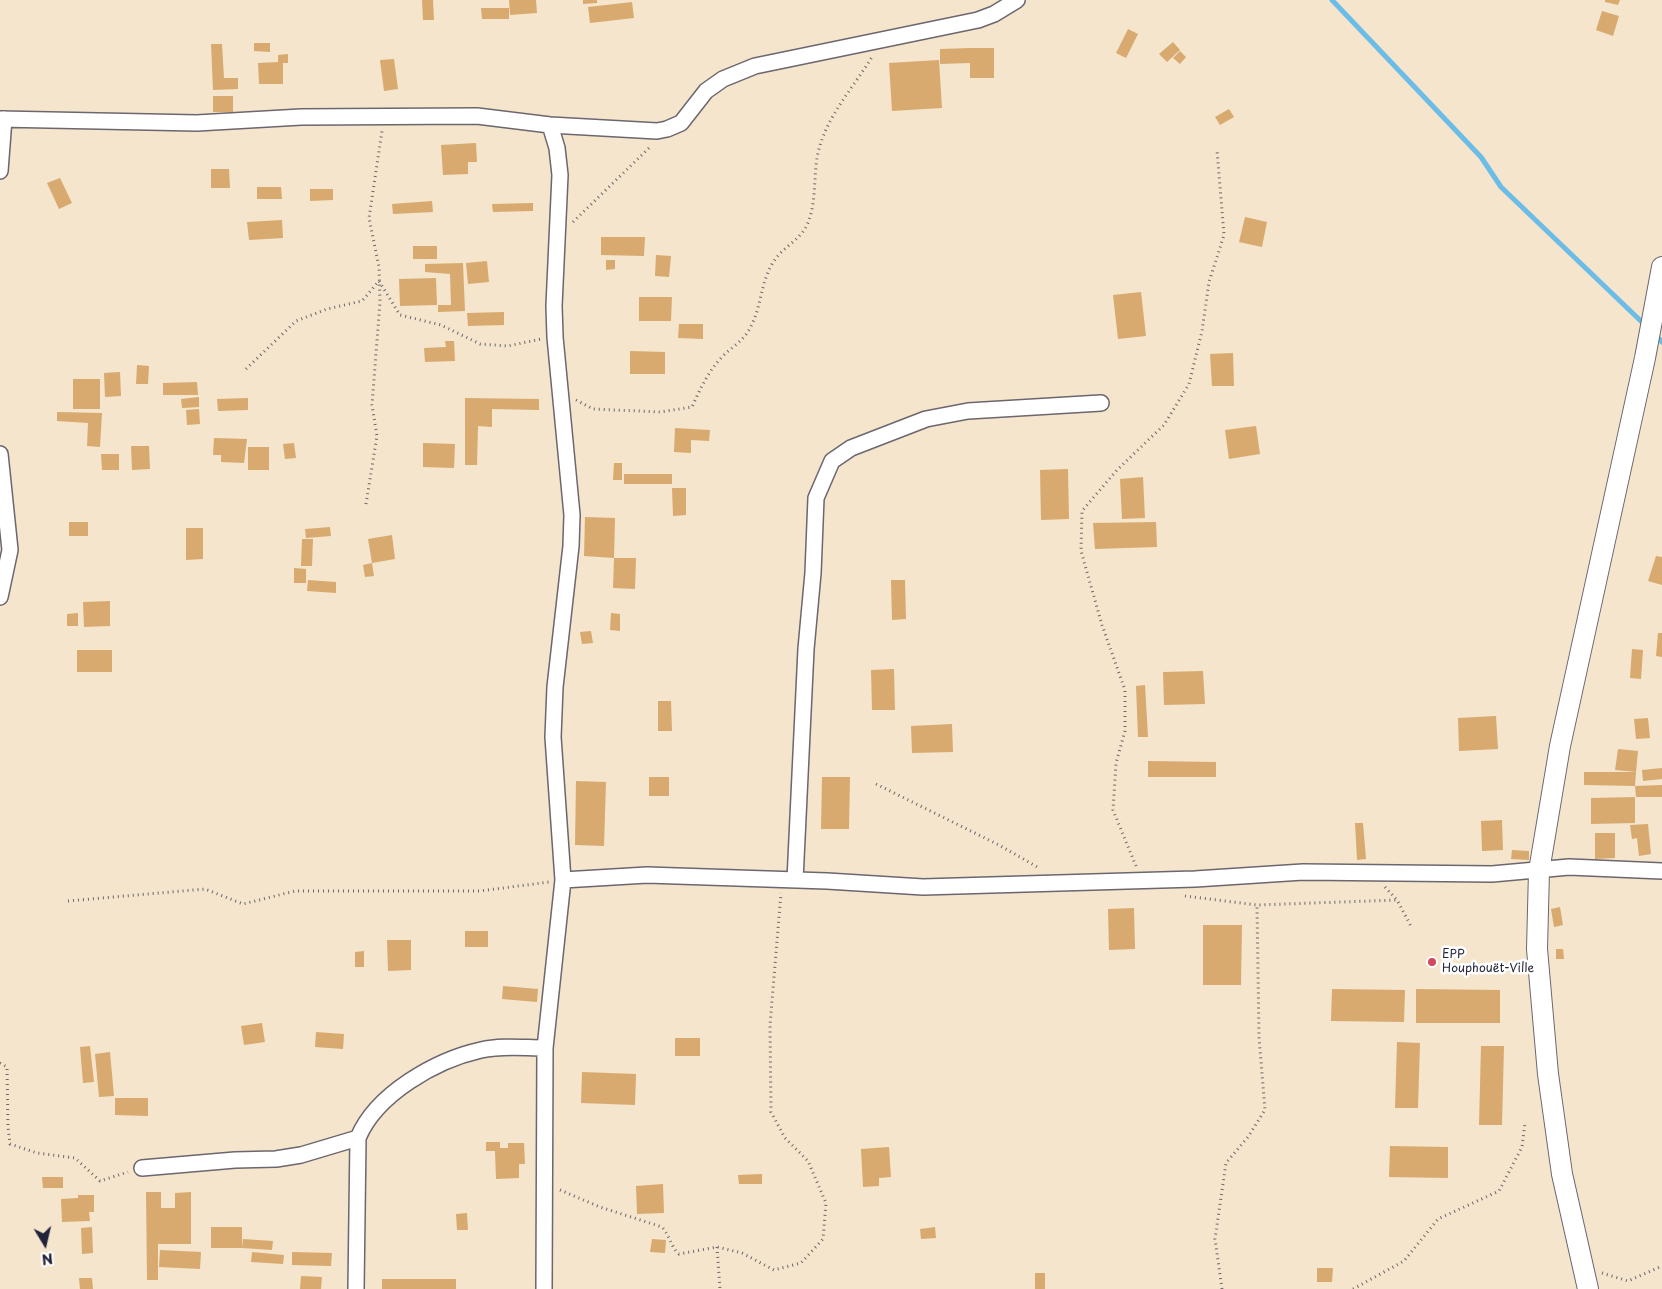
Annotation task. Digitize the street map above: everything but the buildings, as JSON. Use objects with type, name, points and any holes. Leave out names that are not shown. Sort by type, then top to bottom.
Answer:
[{"type":"street","points":[[0,171],[2,119],[197,124],[301,117],[477,116],[616,129],[667,130],[681,123],[706,91],[723,79],[738,72],[755,66],[978,20],[994,14],[1017,0]]},
{"type":"street","points":[[544,1289],[546,1048],[563,880],[553,737],[555,686],[572,546],[572,514],[555,337],[554,306],[560,162],[550,124]]},
{"type":"street","points":[[1588,1289],[1562,1174],[1548,1074],[1537,949],[1539,871],[1560,746],[1646,358],[1662,267]]},
{"type":"street","points":[[789,880],[813,573],[816,498],[832,461],[852,448],[926,419],[968,411],[1101,403]]},
{"type":"street","points":[[0,454],[10,550],[0,597]]},
{"type":"street","points":[[563,880],[647,875],[923,887],[1195,878],[1303,872],[1492,874],[1569,867],[1662,870]]},
{"type":"street","points":[[356,1289],[358,1138],[364,1123],[388,1097],[448,1060],[496,1047],[546,1048]]},
{"type":"street","points":[[142,1168],[235,1160],[276,1159],[301,1155],[358,1138]]},
{"type":"path","points":[[561,392],[593,409],[660,412],[692,407],[709,372],[723,356],[740,344],[751,327],[765,274],[777,256],[790,247],[807,226],[812,210],[818,153],[827,127],[883,40]]},
{"type":"path","points":[[366,504],[377,436],[372,405],[379,281],[379,267],[369,218],[384,118]]},
{"type":"path","points":[[558,236],[667,130]]},
{"type":"path","points":[[1142,879],[1113,810],[1116,764],[1126,731],[1126,690],[1102,625],[1081,551],[1082,511],[1117,470],[1164,425],[1189,384],[1202,331],[1209,282],[1224,235],[1217,150]]},
{"type":"path","points":[[379,281],[400,315],[441,325],[480,344],[508,346],[555,337]]},
{"type":"path","points":[[246,369],[296,321],[327,309],[362,301],[379,281]]},
{"type":"path","points":[[876,784],[999,844],[1041,869]]},
{"type":"path","points":[[68,901],[205,889],[243,904],[295,891],[480,890],[563,880]]},
{"type":"path","points":[[544,1172],[558,1189],[600,1208],[662,1228],[668,1233],[674,1250],[679,1254],[718,1247],[742,1253],[774,1270],[801,1263],[822,1239],[826,1203],[808,1161],[784,1138],[771,1112],[770,1025],[789,880]]},
{"type":"path","points":[[1178,895],[1258,905],[1397,900],[1412,928]]},
{"type":"path","points":[[1222,1289],[1215,1239],[1226,1164],[1248,1137],[1265,1110],[1259,1037],[1258,905]]},
{"type":"path","points":[[0,1063],[7,1067],[10,1144],[37,1153],[75,1158],[100,1181],[142,1168]]},
{"type":"path","points":[[1352,1289],[1404,1261],[1438,1219],[1499,1191],[1522,1147],[1525,1123]]},
{"type":"path","points":[[718,1247],[720,1289]]},
{"type":"path","points":[[1582,1268],[1628,1281],[1662,1266]]},
{"type":"waterway","points":[[1332,0],[1481,157],[1501,187],[1645,325]]},
{"type":"waterway","points":[[1655,334],[1662,342]]},
{"type":"place","name":"EPP Houphouët-Ville","points":[[1432,962]]}]
